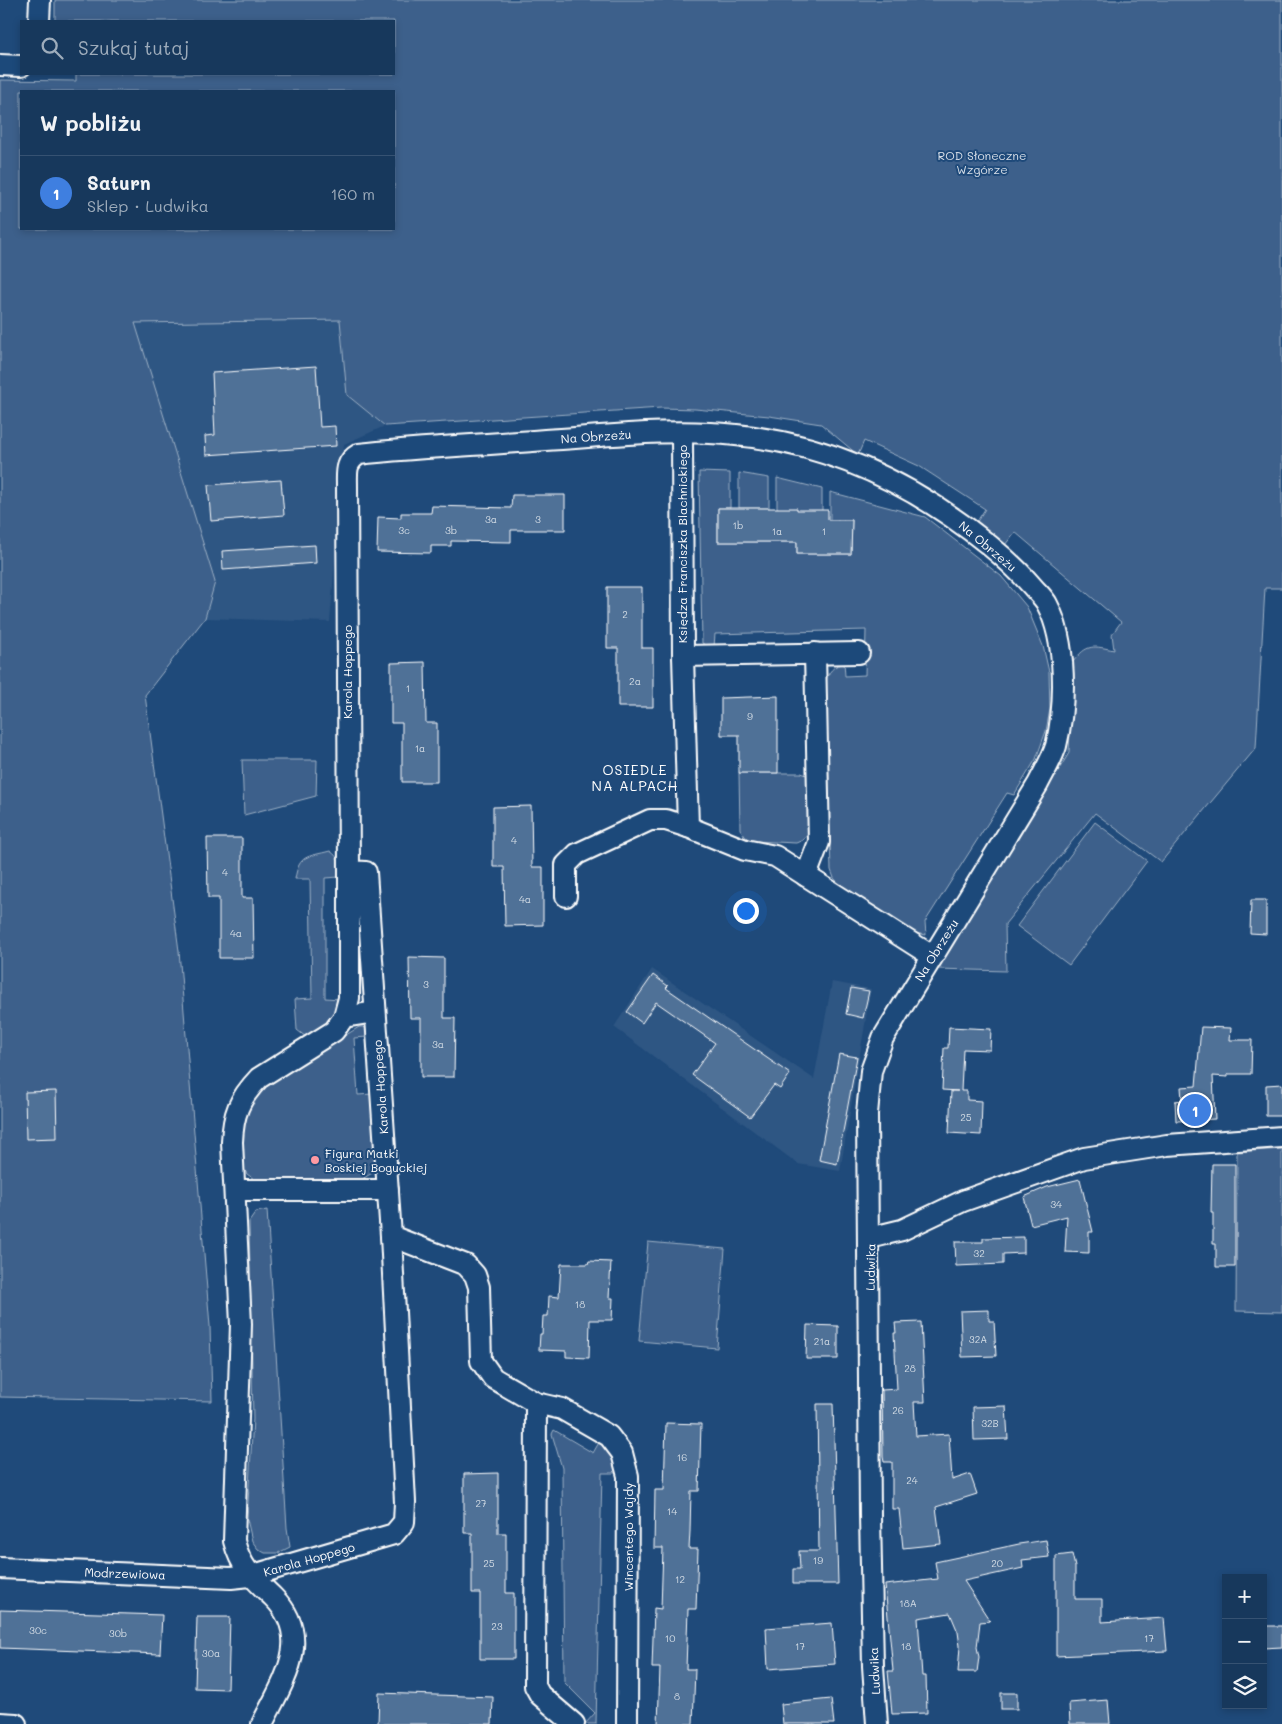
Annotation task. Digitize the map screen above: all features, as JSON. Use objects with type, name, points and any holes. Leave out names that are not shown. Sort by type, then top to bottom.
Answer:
[{"type":"street","points":[[39,20],[40,0]]},
{"type":"street","points":[[0,66],[20,66]]},
{"type":"street","name":"Na Obrzeżu","points":[[347,472],[351,459],[359,454],[651,433],[736,435],[807,447],[859,465],[912,492],[957,519],[1012,563],[1046,602],[1054,620],[1062,662],[1064,690],[1061,723],[1055,749],[1038,784],[883,1038],[871,1071],[867,1114],[869,1238]]},
{"type":"street","name":"Księdza Franciszka Blachnickiego","points":[[682,433],[683,656],[688,827]]},
{"type":"street","name":"Karola Hoppego","points":[[347,472],[349,998],[344,1017],[334,1032],[258,1078],[237,1107],[232,1122],[240,1324],[234,1536],[237,1550],[250,1576],[394,1534],[404,1522],[405,1502],[391,1236]]},
{"type":"street","points":[[806,876],[819,842],[815,653]]},
{"type":"street","name":"Księdza Franciszka Blachnickiego","points":[[683,656],[859,653]]},
{"type":"street","points":[[566,896],[566,865],[577,854],[650,820],[666,820],[745,850],[775,856],[932,956]]},
{"type":"street","name":"Karola Hoppego","points":[[349,871],[366,872],[388,1190]]},
{"type":"street","points":[[344,1017],[375,1012]]},
{"type":"street","name":"Ludwika","points":[[877,1724],[872,1666],[869,1238],[902,1230],[963,1201],[1084,1158],[1167,1145],[1282,1137]]},
{"type":"street","points":[[235,1190],[388,1190],[391,1236]]},
{"type":"street","name":"Wincentego Wajdy","points":[[391,1236],[466,1265],[475,1275],[479,1287],[481,1361],[493,1378],[536,1403],[562,1409],[609,1436],[622,1453],[628,1476],[627,1724]]},
{"type":"street","points":[[536,1403],[535,1686],[540,1695],[574,1724]]},
{"type":"street","name":"Modrzewiowa","points":[[0,1568],[231,1578],[250,1576]]},
{"type":"street","points":[[250,1576],[274,1598],[284,1611],[292,1633],[292,1654],[288,1674],[262,1724]]},
{"type":"street","points":[[0,1723],[16,1724]]},
{"type":"shaded area","points":[[340,320],[347,395],[385,426],[344,444],[330,622],[205,618],[215,582],[134,323]]},
{"type":"shaded area","points":[[652,969],[814,1079],[832,982],[871,989],[840,1171],[798,1164],[614,1027]]},
{"type":"green space","name":"ROD Słoneczne Wzgórze","points":[[55,0],[1282,0],[1282,588],[1265,588],[1256,748],[1161,862],[1095,813],[1005,924],[1006,971],[937,969],[1069,753],[1073,662],[1082,652],[1091,647],[1114,650],[1112,634],[1121,622],[1015,532],[1005,545],[976,523],[985,509],[919,466],[864,441],[858,455],[821,424],[769,416],[695,409],[661,408],[385,426],[347,395],[340,320],[135,323],[215,582],[205,618],[145,695],[179,951],[210,1326],[212,1401],[0,1397],[0,80],[76,81],[76,75],[395,75],[395,20],[55,20]]},
{"type":"green space","points":[[699,472],[730,473],[730,508],[718,508],[718,542],[797,542],[797,554],[851,554],[852,520],[830,520],[830,492],[925,517],[1001,576],[1027,607],[1043,646],[1049,672],[1050,709],[1046,731],[1036,759],[1014,795],[1007,793],[925,922],[926,935],[915,933],[841,886],[834,878],[831,870],[825,684],[831,670],[844,662],[845,676],[865,675],[866,630],[715,634],[714,647],[709,647],[702,643]]},
{"type":"green space","points":[[739,473],[769,478],[769,508],[739,508]]},
{"type":"green space","points":[[777,478],[822,489],[820,520],[777,508]]},
{"type":"green space","points":[[242,760],[317,760],[316,796],[244,815]]},
{"type":"green space","points":[[739,773],[801,773],[807,775],[810,779],[810,826],[808,834],[803,840],[796,843],[747,839],[740,829]]},
{"type":"green space","points":[[1095,822],[1147,861],[1069,965],[1017,926]]},
{"type":"green space","points":[[330,851],[338,859],[340,877],[325,878],[325,998],[340,999],[333,1018],[306,1037],[297,1030],[295,999],[312,998],[310,879],[295,879],[302,861],[310,856]]},
{"type":"green space","points":[[359,1027],[364,1027],[367,1030],[367,1037],[354,1038],[358,1095],[372,1094],[376,1166],[374,1172],[362,1179],[261,1181],[247,1174],[243,1167],[241,1128],[245,1113],[254,1098],[268,1083]]},
{"type":"green space","points":[[1282,1149],[1282,1312],[1236,1311],[1237,1152]]},
{"type":"green space","points":[[267,1210],[287,1528],[290,1547],[278,1553],[265,1553],[258,1549],[252,1541],[247,1519],[253,1419],[249,1222],[256,1212]]},
{"type":"green space","points":[[648,1242],[725,1249],[717,1348],[639,1341]]},
{"type":"green space","points":[[554,1430],[593,1453],[601,1439],[623,1473],[602,1473],[596,1724],[585,1724],[595,1713],[564,1682],[562,1468],[552,1434]]},
{"type":"building","points":[[316,366],[320,427],[335,426],[336,446],[206,455],[205,436],[215,435],[212,373]]},
{"type":"building","points":[[281,480],[284,515],[211,521],[208,485]]},
{"type":"building","points":[[512,495],[565,495],[565,530],[511,530],[511,542],[451,541],[451,546],[431,546],[431,553],[377,552],[378,517],[401,518],[401,513],[431,513],[432,506],[511,508]]},
{"type":"building","points":[[718,508],[828,510],[828,520],[852,520],[851,554],[797,554],[797,542],[718,542]]},
{"type":"building","points":[[315,545],[316,563],[223,570],[222,551]]},
{"type":"building","points":[[607,587],[642,587],[642,648],[653,648],[653,707],[618,707],[618,648],[607,648]]},
{"type":"building","points":[[425,662],[426,723],[437,723],[437,782],[402,782],[402,723],[391,723],[391,663]]},
{"type":"building","points":[[778,696],[778,773],[739,773],[739,735],[721,735],[721,698]]},
{"type":"building","points":[[531,806],[532,867],[543,867],[543,925],[505,926],[504,867],[493,867],[493,807]]},
{"type":"building","points":[[207,838],[242,838],[242,898],[253,898],[254,958],[219,958],[219,898],[208,898]]},
{"type":"building","points":[[1251,900],[1266,900],[1266,934],[1250,933]]},
{"type":"building","points":[[409,957],[444,958],[444,1018],[455,1018],[454,1077],[421,1077],[421,1018],[410,1018]]},
{"type":"building","points":[[653,975],[668,986],[666,988],[790,1074],[780,1089],[774,1085],[750,1117],[692,1075],[715,1043],[656,1002],[642,1023],[627,1012]]},
{"type":"building","points":[[851,988],[869,991],[863,1018],[846,1014]]},
{"type":"building","points":[[949,1027],[991,1029],[990,1050],[963,1049],[961,1091],[967,1091],[967,1100],[982,1101],[981,1135],[949,1133],[951,1091],[958,1091],[942,1090],[944,1048],[948,1048]]},
{"type":"building","points":[[1201,1027],[1231,1028],[1230,1040],[1252,1040],[1251,1074],[1228,1074],[1228,1077],[1213,1076],[1215,1119],[1176,1121],[1175,1101],[1182,1100],[1181,1087],[1196,1086]]},
{"type":"building","points":[[839,1054],[857,1057],[837,1164],[819,1160]]},
{"type":"building","points":[[1282,1084],[1282,1116],[1266,1116],[1266,1085]]},
{"type":"building","points":[[56,1091],[57,1138],[26,1139],[25,1092]]},
{"type":"building","points":[[1212,1164],[1235,1164],[1235,1267],[1216,1267],[1216,1244],[1213,1244],[1213,1213],[1211,1213]]},
{"type":"building","points":[[1080,1179],[1093,1232],[1089,1232],[1089,1253],[1065,1252],[1067,1216],[1031,1225],[1024,1197],[1047,1187]]},
{"type":"building","points":[[1024,1237],[1024,1253],[1003,1254],[1003,1264],[956,1266],[955,1242],[983,1242],[983,1238]]},
{"type":"building","points":[[589,1261],[611,1262],[609,1298],[613,1298],[612,1320],[590,1320],[589,1358],[566,1357],[566,1351],[539,1350],[543,1316],[548,1316],[549,1296],[559,1297],[561,1264],[588,1264]]},
{"type":"building","points":[[989,1310],[989,1321],[994,1321],[996,1356],[962,1357],[960,1311]]},
{"type":"building","points":[[921,1322],[925,1402],[914,1402],[916,1436],[949,1434],[952,1480],[970,1474],[977,1494],[936,1507],[941,1544],[903,1548],[899,1509],[892,1509],[892,1462],[884,1462],[883,1457],[882,1390],[897,1389],[895,1323]]},
{"type":"building","points":[[807,1325],[838,1326],[838,1359],[806,1359]]},
{"type":"building","points":[[817,1404],[833,1404],[838,1584],[793,1584],[793,1569],[800,1569],[799,1551],[819,1551]]},
{"type":"building","points":[[1006,1406],[1008,1439],[974,1440],[973,1407]]},
{"type":"building","points":[[666,1423],[701,1424],[699,1491],[691,1491],[689,1549],[698,1549],[696,1609],[688,1609],[686,1669],[695,1669],[693,1724],[658,1724],[660,1668],[652,1668],[654,1608],[661,1609],[663,1548],[654,1548],[655,1490],[664,1490]]},
{"type":"building","points":[[498,1473],[498,1533],[506,1533],[506,1593],[514,1593],[514,1659],[480,1659],[480,1593],[472,1593],[472,1533],[464,1533],[464,1474]]},
{"type":"building","points":[[1046,1540],[1049,1557],[1022,1560],[1023,1568],[964,1581],[990,1621],[980,1622],[977,1672],[958,1672],[960,1646],[958,1632],[950,1613],[918,1618],[922,1676],[926,1676],[927,1713],[892,1714],[888,1671],[893,1671],[885,1585],[938,1579],[935,1562]]},
{"type":"building","points":[[1072,1554],[1075,1567],[1075,1599],[1102,1599],[1102,1622],[1164,1618],[1167,1651],[1056,1656],[1056,1556]]},
{"type":"building","points":[[0,1610],[162,1615],[160,1654],[0,1648]]},
{"type":"building","points":[[197,1617],[230,1617],[228,1689],[195,1688]]},
{"type":"building","points":[[832,1623],[835,1664],[768,1669],[766,1628]]},
{"type":"building","points":[[1267,1626],[1282,1626],[1282,1647],[1267,1648]]},
{"type":"building","points":[[379,1693],[493,1697],[492,1724],[378,1724]]},
{"type":"building","points":[[1001,1693],[1017,1693],[1017,1709],[1001,1709]]},
{"type":"building","points":[[831,1699],[834,1724],[783,1724],[781,1704]]},
{"type":"building","points":[[1108,1700],[1110,1724],[1070,1724],[1069,1703]]},
{"type":"place","name":"Saturn","points":[[1195,1110]]},
{"type":"place","name":"Figura Matki Boskiej Boguckiej","points":[[315,1160]]},
{"type":"district","name":"OSIEDLE NA ALPACH","points":[[635,778]]}]
